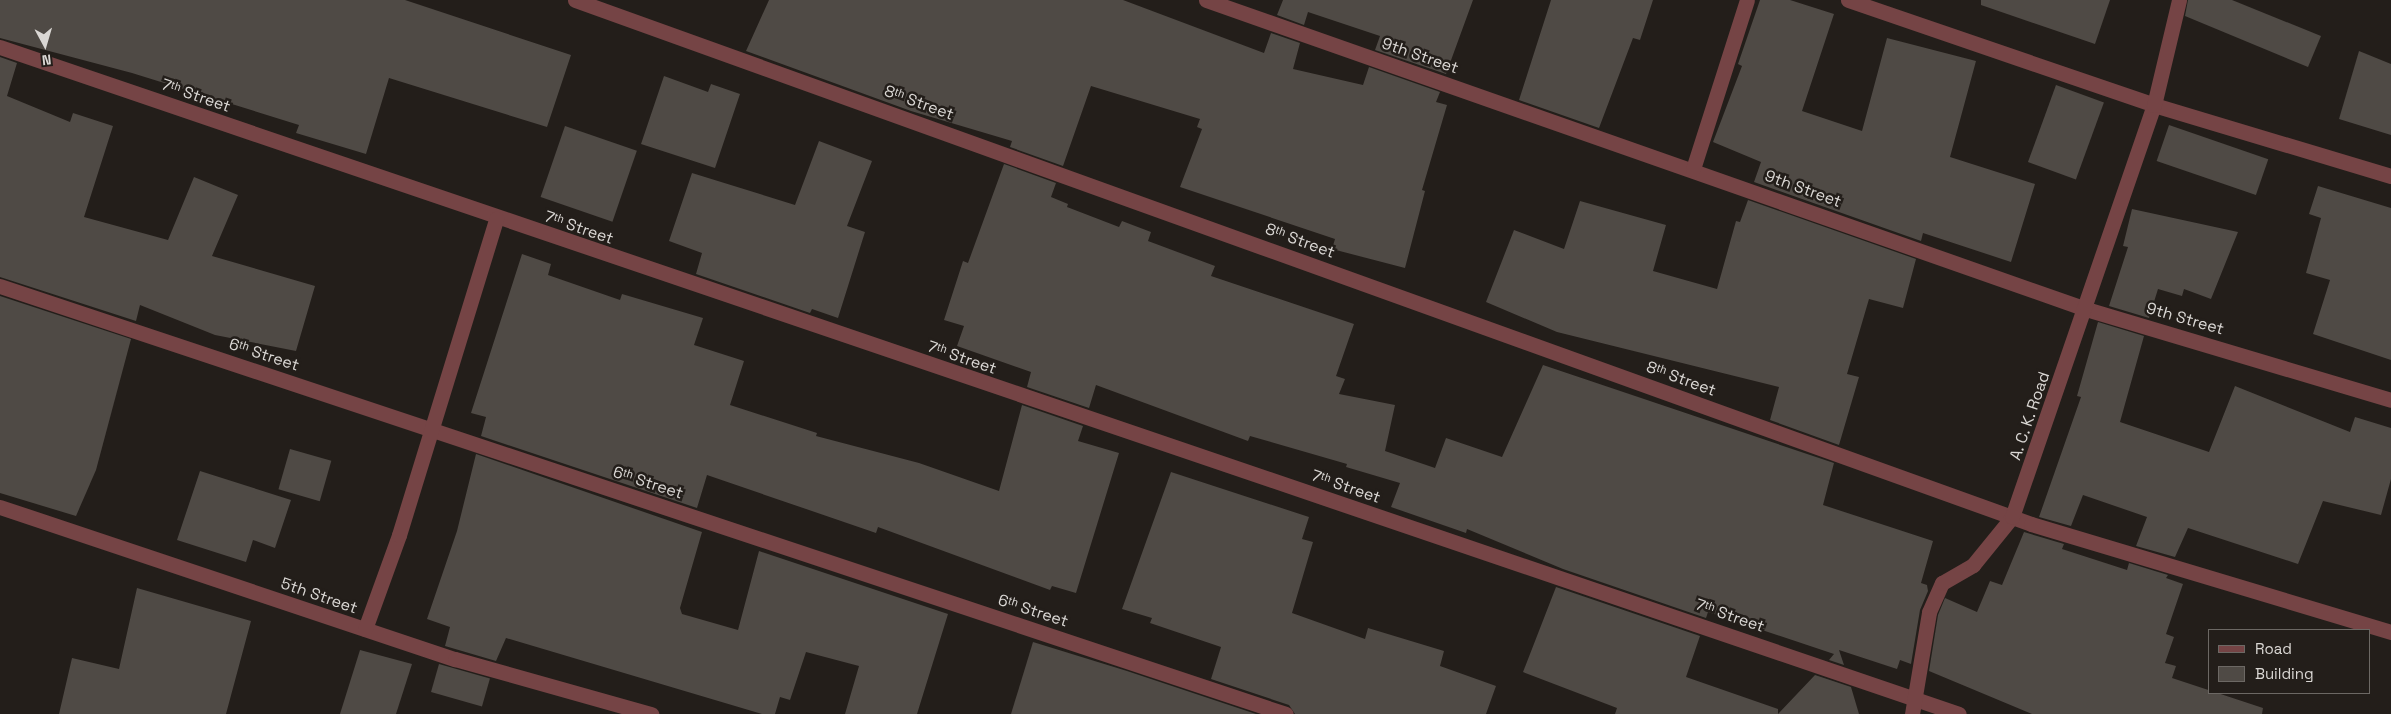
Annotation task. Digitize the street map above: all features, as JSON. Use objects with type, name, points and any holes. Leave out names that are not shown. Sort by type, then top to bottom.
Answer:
[{"type":"street","name":"8ᵗʰ Street","points":[[575,0],[2012,517],[2391,632]]},
{"type":"street","name":"9th Street","points":[[1206,0],[1693,169],[2086,309],[2391,400]]},
{"type":"street","points":[[1693,169],[1748,0]]},
{"type":"street","points":[[1848,0],[2154,105],[2391,176]]},
{"type":"street","name":"A. C. K. Road","points":[[1912,714],[1929,612],[1942,583],[1973,565],[2012,517],[2086,309],[2154,105],[2179,0]]},
{"type":"street","name":"7ᵗʰ Street","points":[[0,47],[496,219],[1915,697],[1959,714]]},
{"type":"street","points":[[365,629],[431,430],[496,219]]},
{"type":"street","name":"6ᵗʰ Street","points":[[0,286],[1286,714]]},
{"type":"street","name":"5th Street","points":[[0,507],[365,629],[651,714]]},
{"type":"building","points":[[0,0],[405,0],[571,55],[547,127],[389,78],[366,154],[296,133],[299,125],[132,73],[0,38]]},
{"type":"building","points":[[769,0],[1123,0],[1264,53],[1271,33],[1300,43],[1293,69],[1363,85],[1369,67],[1440,92],[1436,102],[1447,105],[1422,190],[1425,191],[1405,268],[1332,249],[1335,239],[1180,187],[1202,129],[1197,127],[1200,119],[1091,86],[1063,166],[1010,147],[1012,141],[911,111],[746,51]]},
{"type":"building","points":[[1283,0],[1473,0],[1446,74],[1375,50],[1380,36],[1308,12],[1304,25],[1277,15]]},
{"type":"building","points":[[1551,0],[1653,0],[1640,40],[1633,38],[1599,128],[1519,100]]},
{"type":"building","points":[[1760,0],[1790,0],[1834,14],[1802,111],[1862,131],[1887,38],[1976,61],[1950,157],[2035,184],[2011,262],[1923,233],[1921,241],[1754,182],[1761,162],[1713,142],[1742,66],[1738,64]]},
{"type":"building","points":[[1981,0],[2110,0],[2095,44],[1981,5]]},
{"type":"building","points":[[2188,0],[2232,0],[2321,36],[2308,67],[2185,16]]},
{"type":"building","points":[[2359,51],[2391,64],[2391,135],[2339,119]]},
{"type":"building","points":[[0,57],[17,63],[7,96],[70,122],[73,113],[113,126],[84,217],[168,240],[194,177],[238,195],[212,256],[315,286],[296,351],[215,335],[140,305],[136,321],[0,277]]},
{"type":"building","points":[[664,76],[708,92],[711,84],[740,94],[715,168],[641,144]]},
{"type":"building","points":[[2056,85],[2104,102],[2076,179],[2028,162]]},
{"type":"building","points":[[2169,125],[2268,159],[2256,195],[2157,161]]},
{"type":"building","points":[[565,126],[637,151],[612,222],[541,197]]},
{"type":"building","points":[[819,141],[872,161],[847,226],[865,232],[838,318],[812,309],[810,313],[696,274],[702,253],[669,241],[692,173],[795,205]]},
{"type":"building","points":[[1004,164],[1056,183],[1051,197],[1068,204],[1067,207],[1119,227],[1122,221],[1151,232],[1148,241],[1215,266],[1211,276],[1354,324],[1336,376],[1345,379],[1339,394],[1395,405],[1385,451],[1435,468],[1446,438],[1502,457],[1543,365],[1834,463],[1823,505],[1933,541],[1921,583],[1927,585],[1928,591],[1920,610],[1911,664],[1900,660],[1897,669],[1839,650],[1844,665],[1829,660],[1834,654],[1708,612],[1706,618],[1563,569],[1467,529],[1466,533],[1391,507],[1400,483],[1346,467],[1347,464],[1250,436],[1248,441],[1096,385],[1089,408],[1027,387],[1031,372],[957,346],[964,326],[944,320],[963,261],[968,263]]},
{"type":"building","points":[[2318,186],[2391,208],[2391,360],[2313,334],[2330,280],[2306,273],[2321,218],[2309,214]]},
{"type":"building","points":[[1748,200],[1916,259],[1903,308],[1869,299],[1847,374],[1859,377],[1839,445],[1770,420],[1779,387],[1557,332],[1486,302],[1514,230],[1564,249],[1580,201],[1666,225],[1653,271],[1717,289],[1736,221],[1740,222]]},
{"type":"building","points":[[2132,209],[2238,232],[2211,299],[2184,289],[2182,296],[2158,289],[2149,318],[2109,306],[2128,247],[2123,246]]},
{"type":"building","points":[[522,254],[551,264],[548,275],[620,300],[622,294],[703,318],[694,345],[744,361],[730,405],[817,433],[816,436],[919,463],[999,491],[1022,405],[1083,426],[1078,441],[1119,453],[1076,593],[1052,586],[1050,590],[878,527],[876,533],[707,475],[697,508],[481,436],[486,417],[471,413]]},
{"type":"building","points":[[0,296],[131,339],[96,470],[76,516],[0,493]]},
{"type":"building","points":[[2098,322],[2144,336],[2120,422],[2209,452],[2235,386],[2350,432],[2355,417],[2391,428],[2391,479],[2381,515],[2323,501],[2298,564],[2188,528],[2175,557],[2136,546],[2147,517],[2083,495],[2071,526],[2039,517],[2081,397],[2077,396]]},
{"type":"building","points":[[290,449],[331,461],[320,501],[278,489]]},
{"type":"building","points":[[476,454],[702,532],[680,608],[682,614],[738,630],[759,551],[948,614],[917,714],[845,714],[859,666],[806,652],[790,700],[780,697],[775,714],[762,714],[506,638],[496,661],[445,646],[450,627],[427,619],[457,531]]},
{"type":"building","points":[[200,471],[291,500],[275,548],[253,540],[246,562],[177,540]]},
{"type":"building","points":[[1171,472],[1309,517],[1302,539],[1313,542],[1292,613],[1365,639],[1368,628],[1444,651],[1440,666],[1496,686],[1486,714],[1295,714],[1289,705],[1211,679],[1221,647],[1150,623],[1152,618],[1122,609]]},
{"type":"building","points":[[2024,532],[2064,544],[2062,549],[2127,570],[2129,563],[2168,575],[2166,578],[2183,584],[2166,634],[2174,637],[2165,663],[2176,666],[2172,678],[2208,690],[2208,694],[2221,694],[2263,708],[2262,714],[2032,714],[1929,671],[1938,615],[1945,598],[1977,612],[1990,581],[2002,585]]},
{"type":"building","points":[[1556,587],[1700,636],[1686,677],[1778,709],[1778,714],[1615,714],[1617,708],[1523,672]]},
{"type":"building","points":[[137,588],[251,621],[226,714],[59,714],[72,658],[119,669]]},
{"type":"building","points":[[1033,642],[1127,671],[1256,714],[1011,714]]},
{"type":"building","points":[[360,650],[412,664],[396,714],[340,714]]},
{"type":"building","points":[[439,664],[490,679],[482,706],[431,692]]},
{"type":"building","points":[[1815,675],[1851,687],[1859,714],[1778,714]]}]
